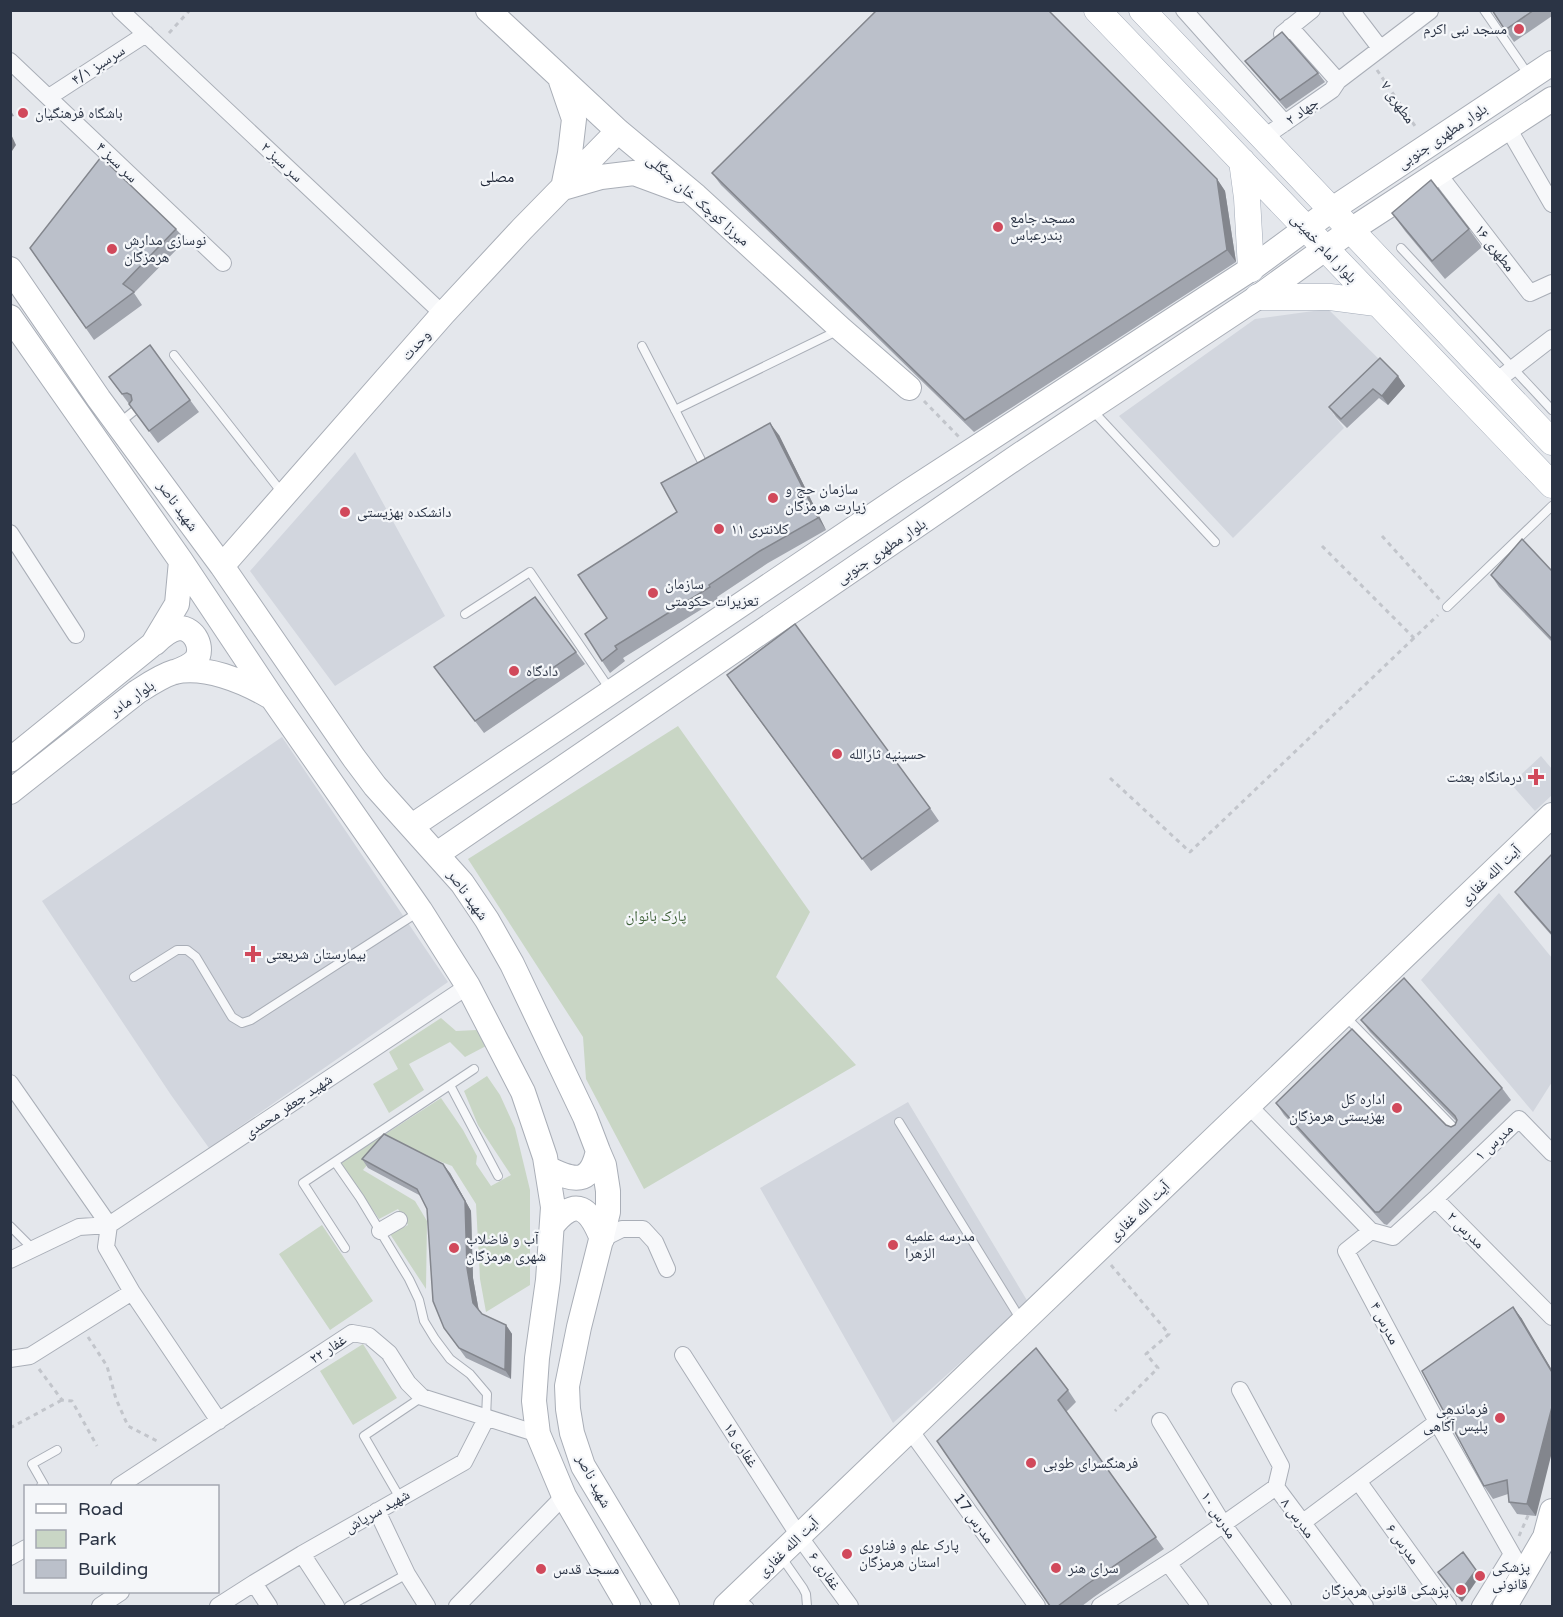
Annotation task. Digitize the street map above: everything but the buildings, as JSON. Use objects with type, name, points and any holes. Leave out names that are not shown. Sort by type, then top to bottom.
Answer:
[{"type":"main road","name":"بلوار امام خمینی","points":[[1096,10],[1552,485]]},
{"type":"main road","name":"بلوار امام خمینی","points":[[1143,11],[1331,210],[1504,375],[1552,442]]},
{"type":"main road","points":[[1242,161],[1247,198],[1251,269]]},
{"type":"main road","points":[[1258,297],[1330,297],[1376,303]]},
{"type":"street","name":"سر سبز ۲","points":[[120,10],[443,314]]},
{"type":"street","name":"میرزا کوچک خان جنگلی","points":[[488,10],[618,131],[696,196],[841,329],[909,387]]},
{"type":"street","points":[[1184,10],[1241,65],[1285,123]]},
{"type":"street","points":[[1351,10],[1374,53]]},
{"type":"street","name":"جهاد ۲","points":[[1263,138],[1332,90],[1338,81],[1430,10]]},
{"type":"street","points":[[1272,41],[1297,17],[1338,81]]},
{"type":"street","name":"سرسبز ۴/۱","points":[[49,97],[152,40]]},
{"type":"street","name":"سر سبز ۴","points":[[10,61],[223,263]]},
{"type":"street","points":[[1214,87],[1241,65]]},
{"type":"street","name":"بلوار مطهری جنوبی","points":[[1305,228],[1429,145],[1545,72]]},
{"type":"street","points":[[560,78],[574,119],[563,188],[601,177],[634,174],[696,196]]},
{"type":"street","name":"بلوار مطهری جنوبی","points":[[437,854],[1043,439],[1258,297],[1351,230],[1552,99]]},
{"type":"street","points":[[1508,128],[1552,204]]},
{"type":"street","name":"وحدت","points":[[222,566],[443,314],[618,131]]},
{"type":"street","name":"مطهری ۱۶","points":[[1446,184],[1530,293],[1552,283]]},
{"type":"street","points":[[412,826],[908,492],[973,452],[1251,269],[1305,228]]},
{"type":"street","name":"شهید ناصر","points":[[10,269],[99,399],[126,418],[222,566],[354,758],[375,786],[462,883],[487,920],[512,964],[585,1117],[604,1165],[608,1191],[608,1212],[579,1327],[567,1386],[572,1433],[583,1466],[667,1606]]},
{"type":"street","name":"شهید ناصر","points":[[10,317],[181,561],[273,699],[420,910],[468,986],[523,1092],[536,1127],[547,1168],[553,1207],[548,1280],[537,1358],[534,1401],[538,1434],[564,1496],[628,1606]]},
{"type":"street","points":[[1504,375],[1552,338]]},
{"type":"street","points":[[78,415],[99,399]]},
{"type":"street","points":[[1026,415],[1043,439]]},
{"type":"street","points":[[10,533],[76,635]]},
{"type":"street","name":"بلوار مادر","points":[[10,760],[153,644],[177,604],[181,561]]},
{"type":"street","points":[[153,644],[171,631],[180,628],[188,630],[196,638],[199,647],[194,663],[175,672]]},
{"type":"street","points":[[676,648],[696,676]]},
{"type":"street","name":"بلوار مادر","points":[[10,792],[137,692],[175,672],[200,672],[225,676],[248,684],[273,699]]},
{"type":"street","name":"آیت الله غفاری","points":[[737,1603],[799,1536],[1552,815]]},
{"type":"street","name":"شهید جعفر محمدی","points":[[10,1260],[79,1227],[109,1225],[468,986]]},
{"type":"street","points":[[10,1083],[17,1108],[109,1225],[106,1247],[132,1292],[219,1421]]},
{"type":"street","points":[[1249,1106],[1371,1231]]},
{"type":"street","name":"مدرس ۱","points":[[1435,1199],[1518,1119],[1552,1153]]},
{"type":"street","points":[[547,1168],[567,1178],[577,1179],[586,1176],[592,1170],[598,1151]]},
{"type":"street","name":"مدرس ۲","points":[[1371,1231],[1393,1237],[1435,1199],[1552,1317]]},
{"type":"street","points":[[552,1226],[561,1214],[569,1210],[580,1209],[589,1214],[595,1222],[602,1239],[622,1229],[643,1229],[655,1242],[667,1269]]},
{"type":"street","points":[[380,1231],[399,1220]]},
{"type":"street","name":"مدرس ۴","points":[[1371,1231],[1346,1251],[1437,1422],[1524,1575]]},
{"type":"street","points":[[10,1359],[30,1356],[132,1292]]},
{"type":"street","name":"غفار ۲۲","points":[[121,1485],[352,1333],[369,1336],[389,1353],[408,1383],[422,1397]]},
{"type":"street","name":"غفاری ۱۵","points":[[683,1355],[799,1536]]},
{"type":"street","name":"مدرس ۸","points":[[1240,1390],[1281,1466],[1276,1487],[1365,1606]]},
{"type":"street","points":[[422,1397],[538,1434]]},
{"type":"street","name":"شهید سرپاش","points":[[218,1606],[302,1554],[464,1462],[486,1419]]},
{"type":"street","name":"مدرس ۱۰","points":[[1160,1421],[1223,1524],[1283,1606]]},
{"type":"street","points":[[1302,1523],[1437,1422]]},
{"type":"street","name":"مدرس 17","points":[[910,1430],[1037,1606]]},
{"type":"street","name":"مدرس ۶","points":[[1358,1481],[1448,1606]]},
{"type":"street","points":[[1111,1604],[1276,1487]]},
{"type":"street","points":[[457,1606],[564,1496]]},
{"type":"street","points":[[1505,1606],[1545,1537],[1542,1509]]},
{"type":"street","points":[[377,1511],[407,1574],[427,1606]]},
{"type":"street","name":"غفاری ۶","points":[[799,1536],[850,1606]]},
{"type":"street","points":[[11,1557],[24,1549]]},
{"type":"street","points":[[302,1554],[336,1606]]},
{"type":"street","points":[[1480,1606],[1512,1554]]},
{"type":"street","points":[[1168,1563],[1200,1606]]},
{"type":"street","points":[[254,1583],[269,1606]]},
{"type":"street","points":[[100,1606],[120,1593]]},
{"type":"lane","points":[[1484,10],[1545,72]]},
{"type":"lane","points":[[1401,248],[1504,375],[1552,410]]},
{"type":"lane","points":[[675,410],[841,329]]},
{"type":"lane","points":[[642,346],[701,460]]},
{"type":"lane","points":[[174,356],[284,494]]},
{"type":"lane","points":[[1091,408],[1215,543]]},
{"type":"lane","points":[[1447,607],[1552,506]]},
{"type":"lane","points":[[465,614],[530,572],[611,692]]},
{"type":"lane","points":[[134,977],[177,950],[187,950],[196,957],[232,1017],[242,1023],[420,910]]},
{"type":"lane","points":[[1344,1015],[1459,1132]]},
{"type":"lane","points":[[345,1248],[303,1183],[474,1069]]},
{"type":"lane","points":[[450,1085],[498,1176]]},
{"type":"lane","points":[[899,1122],[1023,1322]]},
{"type":"lane","points":[[335,1162],[409,1279],[419,1300],[424,1321],[435,1339],[450,1359],[470,1374],[487,1394],[486,1419]]},
{"type":"lane","points":[[10,1226],[33,1249]]},
{"type":"lane","points":[[400,1498],[364,1436],[422,1397]]},
{"type":"lane","points":[[44,1485],[32,1464],[57,1450]]},
{"type":"lane","points":[[780,1555],[803,1588],[807,1606]]},
{"type":"lane","points":[[349,1606],[407,1574]]},
{"type":"path","points":[[152,40],[190,10]]},
{"type":"path","name":"مطهری ۷","points":[[1374,53],[1429,145]]},
{"type":"path","points":[[909,387],[973,452]]},
{"type":"path","points":[[1110,778],[1190,852],[1447,607],[1382,536]]},
{"type":"path","points":[[1323,546],[1414,638]]},
{"type":"path","points":[[1099,1250],[1169,1334],[1146,1354],[1158,1368],[1115,1411]]},
{"type":"path","points":[[79,1325],[93,1342],[107,1366],[116,1399],[128,1426],[176,1449]]},
{"type":"path","points":[[30,1356],[62,1400]]},
{"type":"path","points":[[10,1428],[62,1400],[72,1401],[98,1446]]},
{"type":"path","points":[[1512,1554],[1542,1509]]},
{"type":"shaded area","points":[[1328,309],[1384,364],[1333,414],[1344,428],[1233,538],[1119,416],[1255,319]]},
{"type":"shaded area","name":"دانشکده بهزیستی","points":[[355,452],[445,616],[335,686],[250,571]]},
{"type":"shaded area","name":"بیمارستان شریعتی","points":[[282,737],[448,982],[209,1148],[42,901]]},
{"type":"shaded area","name":"درمانگاه بعثت","points":[[1541,756],[1552,769],[1552,795],[1535,811],[1511,784]]},
{"type":"shaded area","points":[[1499,893],[1552,958],[1552,1082],[1533,1112],[1421,980]]},
{"type":"shaded area","name":"مدرسه علمیه الزهرا","points":[[908,1102],[1028,1302],[893,1423],[760,1188]]},
{"type":"green space","name":"پارک بانوان","points":[[678,726],[810,912],[776,977],[856,1065],[644,1189],[586,1079],[583,1037],[468,859]]},
{"type":"green space","points":[[441,1018],[456,1031],[477,1030],[486,1046],[465,1057],[450,1042],[409,1064],[424,1090],[389,1113],[373,1084],[398,1069],[389,1052]]},
{"type":"green space","points":[[487,1076],[500,1095],[515,1128],[530,1190],[530,1285],[486,1312],[480,1279],[476,1204],[452,1166],[387,1141],[363,1170],[415,1201],[427,1221],[426,1289],[390,1234],[408,1225],[398,1209],[379,1219],[341,1163],[441,1098],[463,1130],[477,1156],[476,1164],[491,1186],[511,1175],[478,1125],[464,1091]]},
{"type":"green space","points":[[322,1225],[373,1301],[330,1330],[279,1254]]},
{"type":"green space","points":[[363,1344],[397,1398],[353,1425],[320,1371]]},
{"type":"place","name":"مسجد نبی اکرم","points":[[1519,29]]},
{"type":"place","name":"باشگاه فرهنگیان","points":[[23,113]]},
{"type":"place","name":"مسجد جامع بندرعباس","points":[[998,227]]},
{"type":"place","name":"نوسازی مدارش هرمزگان","points":[[112,249]]},
{"type":"place","name":"سازمان حج و زیارت هرمزگان","points":[[773,498]]},
{"type":"place","name":"دانشکده بهزیستی","points":[[345,512]]},
{"type":"place","name":"کلانتری ۱۱","points":[[719,529]]},
{"type":"place","name":"سازمان تعزیرات حکومتی","points":[[653,593]]},
{"type":"place","name":"دادگاه","points":[[514,671]]},
{"type":"place","name":"حسینیه ثارالله","points":[[837,754]]},
{"type":"place","name":"درمانگاه بعثت","points":[[1536,777]]},
{"type":"place","name":"بیمارستان شریعتی","points":[[253,954]]},
{"type":"place","name":"اداره کل بهزیستی هرمزگان","points":[[1397,1108]]},
{"type":"place","name":"مدرسه علمیه الزهرا","points":[[893,1245]]},
{"type":"place","name":"آب و فاضلاب شهری هرمزگان","points":[[454,1248]]},
{"type":"place","name":"فرماندهی پلیس آگاهی","points":[[1500,1418]]},
{"type":"place","name":"فرهنگسرای طوبی","points":[[1031,1463]]},
{"type":"place","name":"پارک علم و فناوری استان هرمزگان","points":[[847,1554]]},
{"type":"place","name":"سرای هنر","points":[[1056,1568]]},
{"type":"place","name":"مسجد قدس","points":[[541,1569]]},
{"type":"place","name":"پزشکی قانونی","points":[[1480,1576]]},
{"type":"place","name":"پزشکی قانونی هرمزگان","points":[[1461,1590]]},
{"type":"district","name":"مصلی","points":[[497,177]]}]
